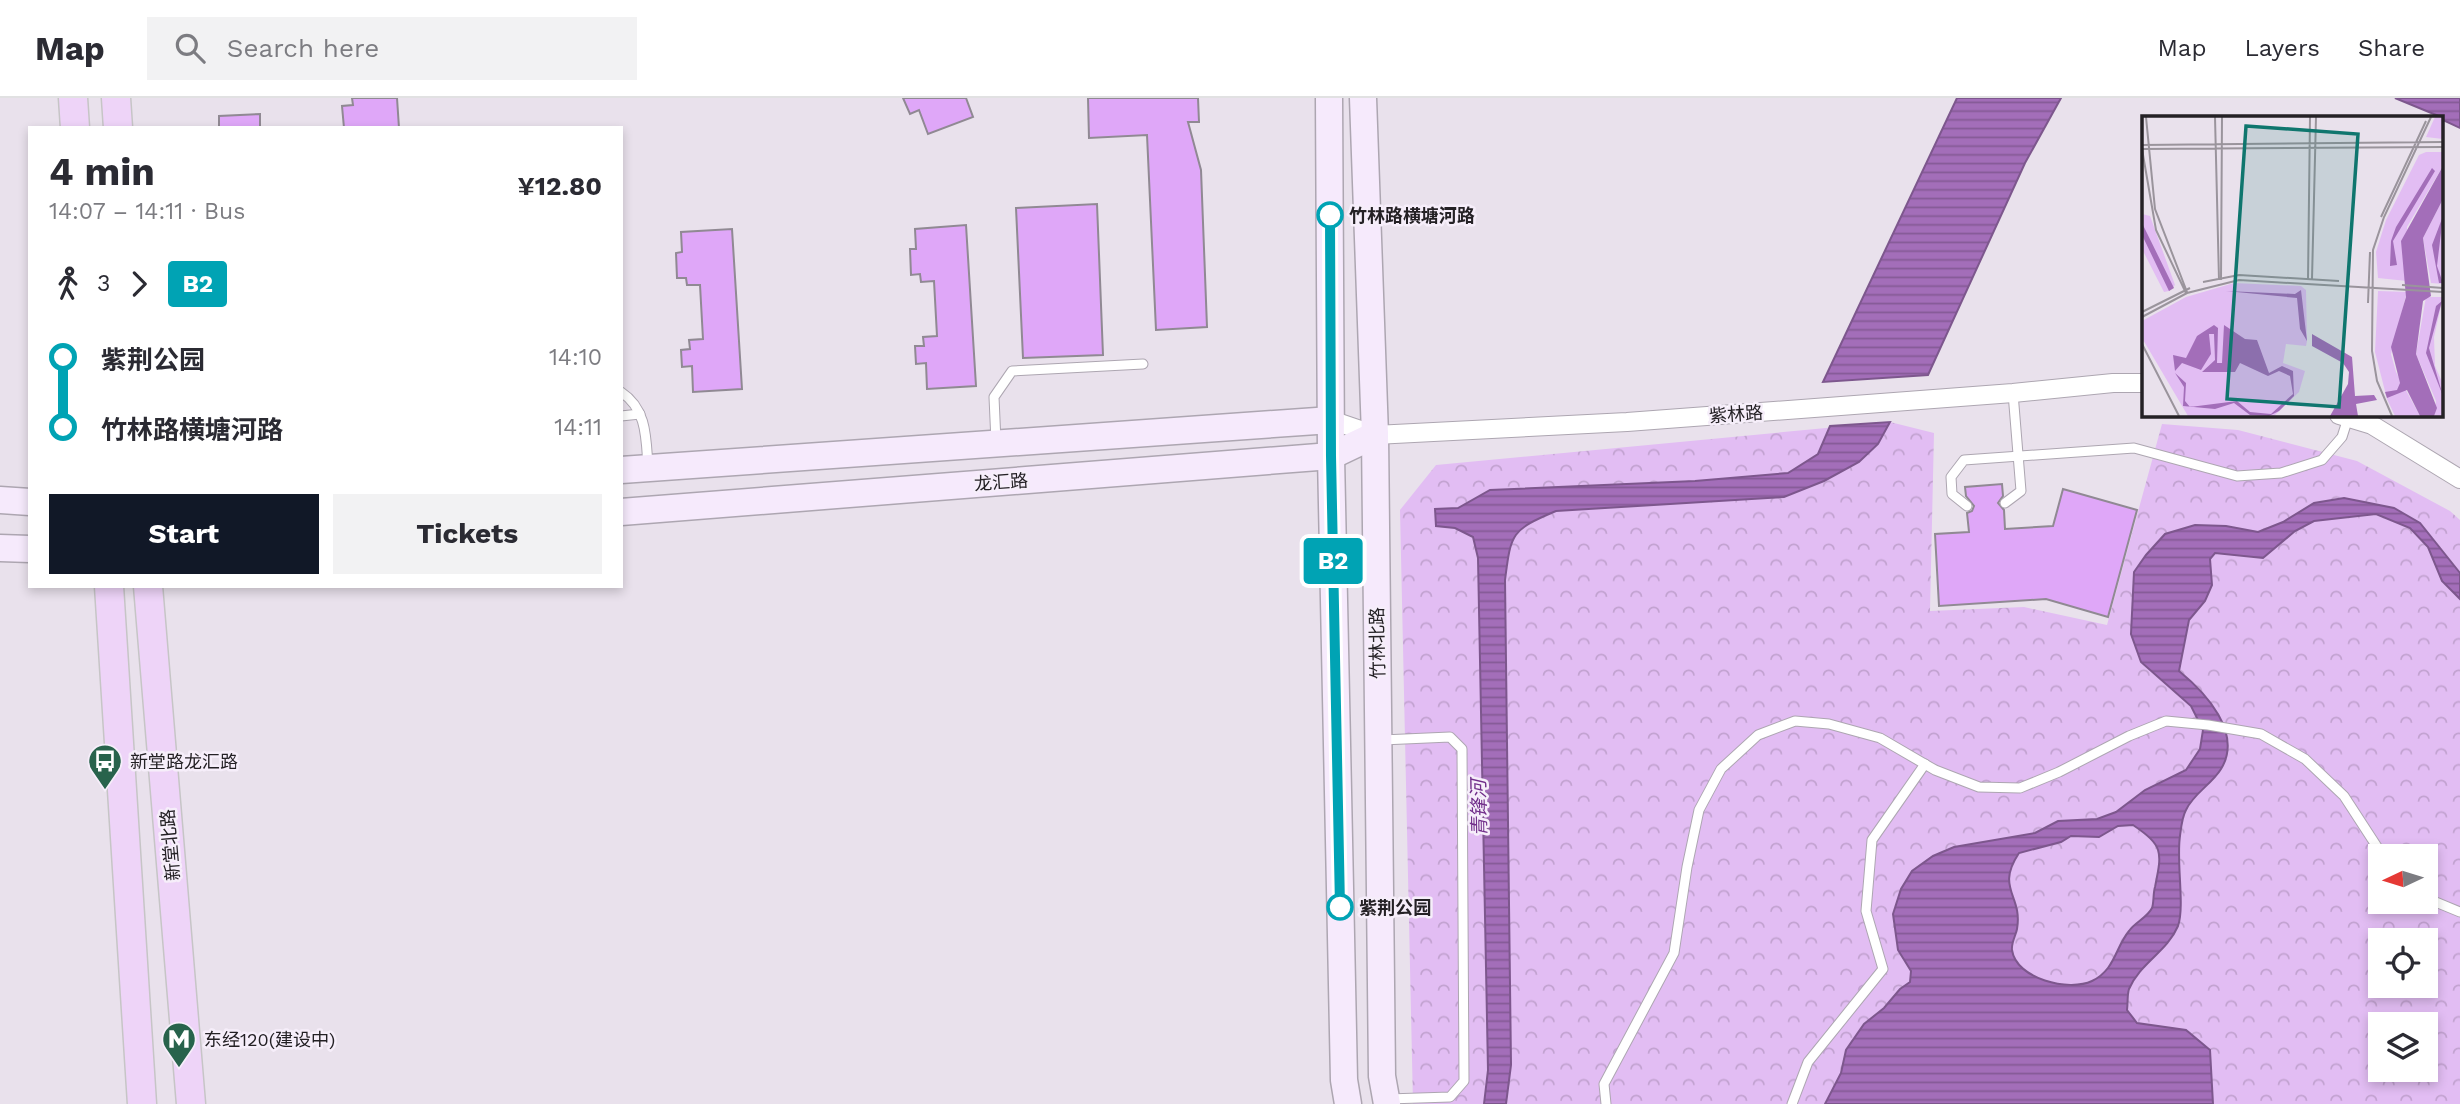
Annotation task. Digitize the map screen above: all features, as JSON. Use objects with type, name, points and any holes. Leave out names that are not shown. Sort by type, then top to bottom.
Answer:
[{"type":"main road","points":[[73,98],[75,126]]},
{"type":"main road","points":[[116,98],[118,126]]},
{"type":"main road","points":[[1329,98],[1331,456],[1344,1080],[1348,1104]]},
{"type":"main road","name":"竹林北路","points":[[1363,98],[1375,435],[1382,1076],[1387,1102]]},
{"type":"main road","points":[[623,470],[1331,420]]},
{"type":"main road","name":"龙汇路","points":[[623,512],[1331,456],[1375,435]]},
{"type":"main road","points":[[0,500],[28,502]]},
{"type":"main road","points":[[0,548],[28,549]]},
{"type":"main road","points":[[109,588],[142,1104]]},
{"type":"main road","name":"新堂北路","points":[[148,588],[191,1104]]},
{"type":"main road","points":[[1341,1104],[1342,988]]},
{"type":"street","name":"紫林路","points":[[1331,420],[1375,435],[1627,422],[2112,383],[2142,383]]},
{"type":"street","points":[[2343,416],[2372,425],[2460,479]]},
{"type":"lane","points":[[996,444],[993,397],[1012,370],[1143,364]]},
{"type":"lane","points":[[623,393],[633,400],[645,422],[649,468]]},
{"type":"lane","points":[[2006,503],[2021,491],[2013,393]]},
{"type":"lane","points":[[623,416],[640,414]]},
{"type":"lane","points":[[1967,506],[1952,494],[1951,485],[1951,477],[1964,460],[2134,448],[2236,476],[2281,473],[2322,460],[2342,437],[2343,416]]},
{"type":"lane","points":[[1606,1104],[1604,1083],[1674,953],[1699,810],[1721,769],[1758,735],[1796,721],[1829,724],[1880,738],[1925,764],[1979,787],[2020,788],[2166,721],[2261,734],[2305,759],[2344,796],[2375,844]]},
{"type":"lane","points":[[1378,740],[1450,737],[1462,749],[1464,1082],[1450,1097],[1387,1102]]},
{"type":"lane","points":[[1791,1104],[1808,1062],[1883,969],[1866,911],[1872,840],[1925,764]]},
{"type":"lane","points":[[2438,903],[2460,912]]},
{"type":"green space","name":"紫荆公园","points":[[1890,422],[1934,433],[1930,611],[2024,607],[2107,625],[2162,424],[2238,430],[2357,461],[2450,511],[2460,520],[2460,1104],[1413,1104],[1400,510],[1436,465]]},
{"type":"shaded area","points":[[1957,98],[2061,98],[2025,163],[1928,375],[1823,382]]},
{"type":"shaded area","points":[[2395,98],[2460,98],[2460,128]]},
{"type":"shaded area","points":[[1890,422],[1878,444],[1859,462],[1824,481],[1784,497],[1556,511],[1530,523],[1516,535],[1509,552],[1505,580],[1511,1065],[1506,1104],[1484,1104],[1488,1070],[1478,558],[1473,537],[1455,528],[1436,526],[1435,509],[1458,508],[1490,490],[1695,481],[1788,473],[1818,454],[1830,426]]},
{"type":"shaded area","points":[[2344,498],[2394,508],[2420,523],[2460,573],[2460,599],[2442,581],[2428,547],[2410,528],[2376,514],[2314,521],[2295,531],[2263,558],[2215,553],[2210,559],[2212,585],[2205,601],[2189,620],[2179,671],[2210,702],[2218,715],[2228,742],[2227,755],[2221,769],[2193,799],[2185,813],[2179,846],[2181,907],[2178,926],[2167,943],[2134,980],[2128,991],[2127,1010],[2137,1023],[2186,1030],[2210,1050],[2213,1104],[1825,1104],[1841,1073],[1846,1050],[1864,1024],[1910,982],[1911,971],[1898,950],[1893,914],[1901,889],[1912,871],[1933,856],[1954,847],[2035,833],[2058,821],[2097,819],[2116,812],[2145,790],[2186,770],[2200,749],[2203,730],[2191,706],[2141,662],[2131,634],[2134,572],[2146,555],[2165,534],[2195,525],[2226,526],[2258,532],[2283,522],[2314,503]],"holes":[[[2133,825],[2150,839],[2158,851],[2159,866],[2153,906],[2129,931],[2106,971],[2092,981],[2070,985],[2045,980],[2023,969],[2012,950],[2018,917],[2009,884],[2012,865],[2019,853],[2061,842],[2071,836],[2099,837],[2118,826]]]},
{"type":"building","points":[[352,98],[397,98],[399,126],[344,126],[342,106],[353,105]]},
{"type":"building","points":[[903,98],[966,98],[973,117],[928,134],[919,110],[910,114]]},
{"type":"building","points":[[1088,98],[1198,98],[1199,122],[1188,122],[1201,170],[1207,327],[1156,330],[1147,135],[1089,138]]},
{"type":"building","points":[[260,114],[260,126],[219,126],[219,116]]},
{"type":"building","points":[[1097,204],[1103,355],[1023,358],[1016,208]]},
{"type":"building","points":[[966,225],[976,386],[927,389],[926,363],[916,364],[915,346],[924,346],[923,337],[937,336],[934,281],[921,282],[920,274],[911,275],[910,249],[916,249],[915,229]]},
{"type":"building","points":[[732,229],[742,389],[693,392],[692,366],[682,367],[681,350],[690,349],[689,340],[703,339],[700,285],[687,285],[686,278],[677,278],[676,253],[682,252],[681,232]]},
{"type":"building","points":[[2002,484],[2003,496],[1998,503],[2004,510],[2005,529],[2053,526],[2063,489],[2137,510],[2108,617],[2046,599],[1939,606],[1935,534],[1969,532],[1967,513],[1972,511],[1974,506],[1966,496],[1965,487]]},
{"type":"bus line","name":"B2","points":[[1330,215],[1331,456],[1340,907]]},
{"type":"place","name":"竹林路横塘河路","points":[[1330,215]]},
{"type":"place","name":"新堂路龙汇路","points":[[105,791]]},
{"type":"place","name":"紫荆公园","points":[[1340,907]]},
{"type":"place","name":"东经120(建设中)","points":[[179,1069]]},
{"type":"water label","name":"青锋河","points":[[1479,808]]}]
